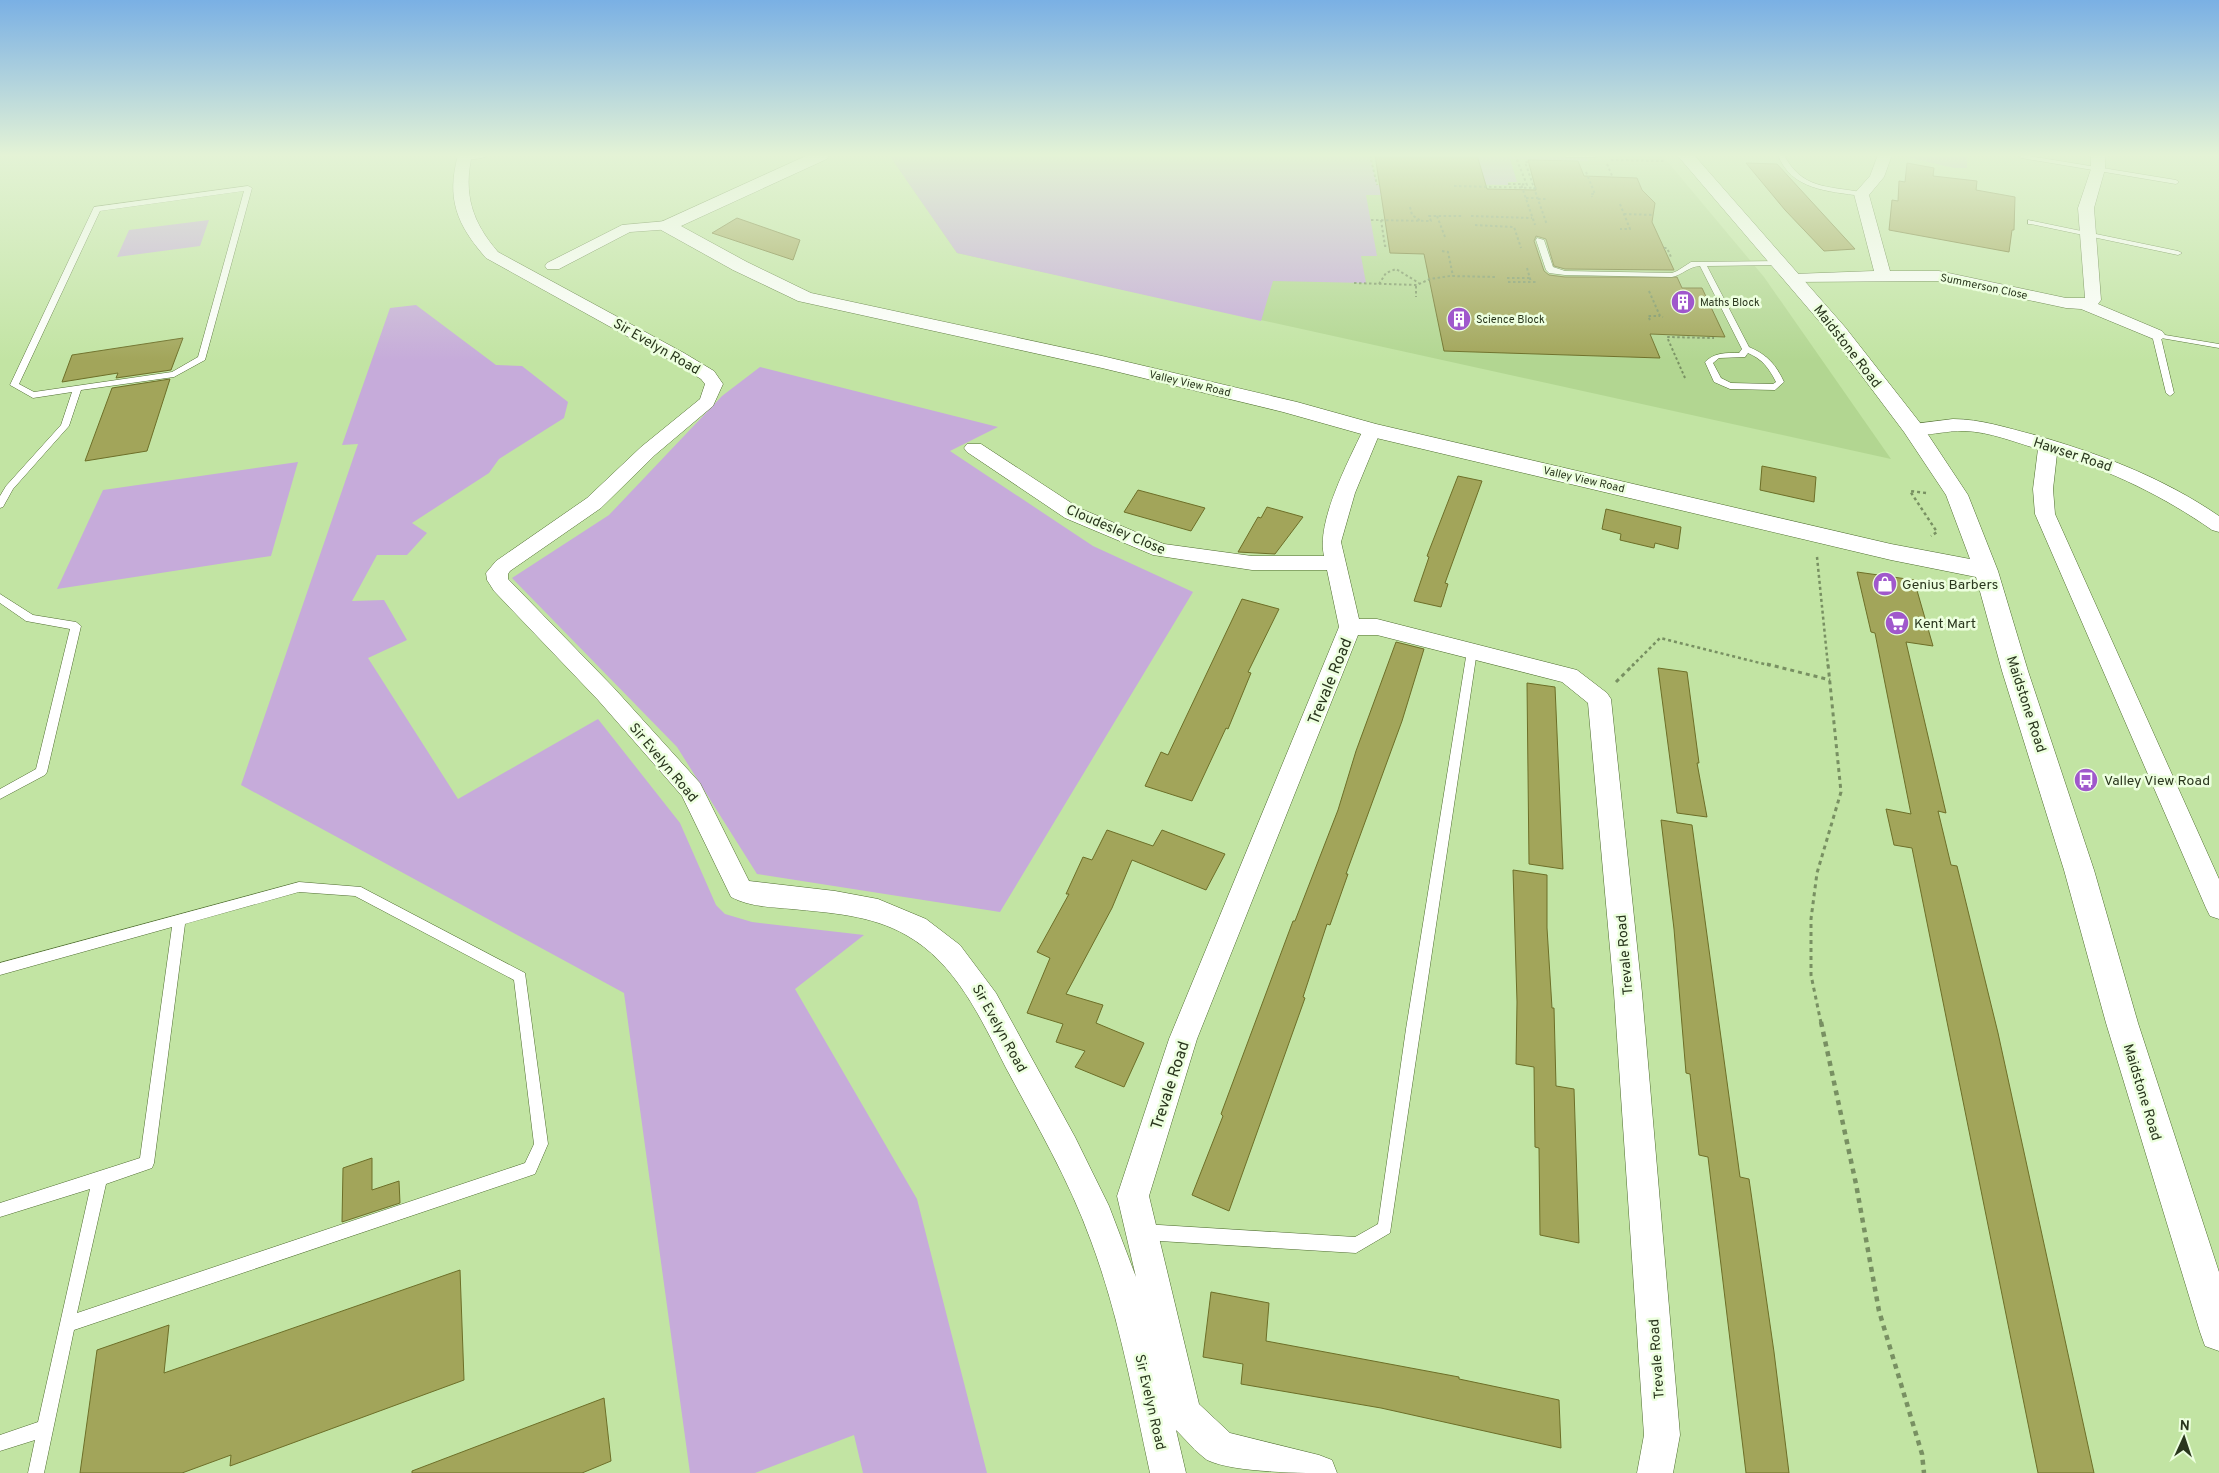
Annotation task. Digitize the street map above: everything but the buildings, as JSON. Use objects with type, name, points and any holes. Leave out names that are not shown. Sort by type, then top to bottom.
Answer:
[{"type":"street","name":"Sir Evelyn Road","points":[[469,224],[492,255],[678,357],[708,375],[714,384],[711,396],[702,406],[648,451],[594,503],[503,566],[498,572],[498,580],[520,606],[606,694],[690,790],[740,889],[748,893],[863,907],[892,916],[918,928],[931,937],[949,952],[970,975],[981,990],[1029,1080],[1081,1181],[1106,1239],[1131,1317],[1168,1473]]},
{"type":"street","points":[[553,266],[627,228],[667,226],[672,224]]},
{"type":"street","name":"Maidstone Road","points":[[1745,224],[1794,279],[1913,429],[1957,495],[1986,571],[2015,671],[2080,870],[2122,1023],[2219,1332]]},
{"type":"street","points":[[1869,224],[1883,276]]},
{"type":"street","points":[[2084,304],[2093,300],[2087,224]]},
{"type":"street","name":"Valley View Road","points":[[667,226],[740,266],[805,297],[1102,362],[1289,407],[1372,430],[1891,552],[1986,571]]},
{"type":"street","name":"Summerson Close","points":[[1794,279],[1939,276],[2066,303],[2084,304],[2156,335]]},
{"type":"street","name":"Hawser Road","points":[[1913,429],[1965,425],[1984,427],[2088,457],[2137,476],[2176,495],[2219,525]]},
{"type":"street","name":"Trevale Road","points":[[1319,1473],[1220,1448],[1184,1414],[1133,1196],[1183,1039],[1350,627],[1331,542],[1344,493],[1372,430]]},
{"type":"street","points":[[2048,445],[2043,488],[2045,514],[2120,688],[2219,908]]},
{"type":"street","name":"Cloudesley Close","points":[[974,448],[1072,513],[1160,550],[1252,563],[1334,562]]},
{"type":"street","name":"Trevale Road","points":[[1350,627],[1376,627],[1569,676],[1599,699],[1628,993],[1662,1435],[1654,1473]]},
{"type":"lane","points":[[90,224],[14,385],[33,395],[174,374],[202,358],[238,224]]},
{"type":"lane","points":[[2038,224],[2178,253]]},
{"type":"lane","points":[[1540,240],[1549,268],[1557,273],[1672,275],[1680,273],[1691,264],[1780,263]]},
{"type":"lane","points":[[1702,263],[1746,350],[1762,355],[1770,361],[1780,382],[1775,387],[1730,386],[1717,380],[1709,362],[1717,356],[1742,355],[1746,350]]},
{"type":"lane","points":[[2156,335],[2170,393]]},
{"type":"lane","name":"Summerson Close","points":[[2156,335],[2219,346]]},
{"type":"lane","points":[[0,505],[9,488],[65,426],[78,388]]},
{"type":"lane","points":[[0,598],[30,618],[76,626],[41,772],[0,794]]},
{"type":"lane","points":[[1141,1232],[1356,1245],[1385,1228],[1412,1029],[1472,651]]},
{"type":"lane","points":[[0,969],[299,887],[357,891],[520,977],[541,1144],[530,1169],[66,1324]]},
{"type":"lane","points":[[0,1210],[148,1163],[179,920]]},
{"type":"lane","points":[[36,1473],[66,1324],[100,1179]]},
{"type":"lane","points":[[0,1443],[46,1428]]},
{"type":"path","points":[[1381,224],[1386,246],[1389,246]]},
{"type":"path","points":[[1439,224],[1442,234],[1445,237]]},
{"type":"path","points":[[1620,229],[1630,229],[1628,224]]},
{"type":"path","points":[[1475,225],[1514,227],[1523,255]]},
{"type":"path","points":[[1442,251],[1448,252],[1453,276]]},
{"type":"path","points":[[1508,282],[1531,282],[1525,263]]},
{"type":"path","points":[[1379,285],[1386,273],[1396,269],[1418,284]]},
{"type":"path","points":[[1354,283],[1379,285],[1418,284],[1430,279],[1453,276],[1497,277]]},
{"type":"path","points":[[1507,278],[1530,278]]},
{"type":"path","points":[[1416,297],[1415,288],[1418,284]]},
{"type":"path","points":[[1650,320],[1648,316],[1660,316]]},
{"type":"path","points":[[1685,378],[1666,337],[1715,338]]},
{"type":"path","points":[[1815,534],[1841,792],[1817,873],[1811,919],[1811,975],[1856,1184],[1879,1311],[1922,1454],[1924,1473]]},
{"type":"path","points":[[1599,699],[1660,638],[1830,680]]},
{"type":"shaded area","points":[[179,224],[208,224],[200,246],[117,257],[129,230]]},
{"type":"shaded area","points":[[937,224],[1719,224],[1764,277],[1891,459],[957,253]]},
{"type":"shaded area","points":[[937,224],[1371,224],[1377,256],[1361,256],[1366,283],[1273,281],[1261,321],[957,253]]},
{"type":"shaded area","points":[[416,305],[496,365],[522,366],[568,402],[564,418],[499,459],[489,473],[412,523],[427,533],[407,555],[377,555],[352,601],[384,600],[407,640],[368,658],[458,799],[598,719],[680,823],[716,905],[725,914],[752,922],[864,935],[795,989],[917,1199],[987,1473],[863,1473],[854,1435],[755,1473],[690,1473],[624,993],[241,785],[358,444],[342,445],[390,308]]},
{"type":"shaded area","points":[[760,367],[998,427],[950,451],[1093,546],[1193,592],[1000,912],[757,874],[677,747],[512,578],[609,515],[722,396]]},
{"type":"shaded area","points":[[298,462],[271,556],[57,589],[103,490]]},
{"type":"place","name":"Maths Block","points":[[1683,302]]},
{"type":"place","name":"Science Block","points":[[1459,319]]},
{"type":"place","name":"Genius Barbers","points":[[1885,584]]},
{"type":"place","name":"Kent Mart","points":[[1897,623]]},
{"type":"place","name":"Valley View Road","points":[[2086,780]]}]
